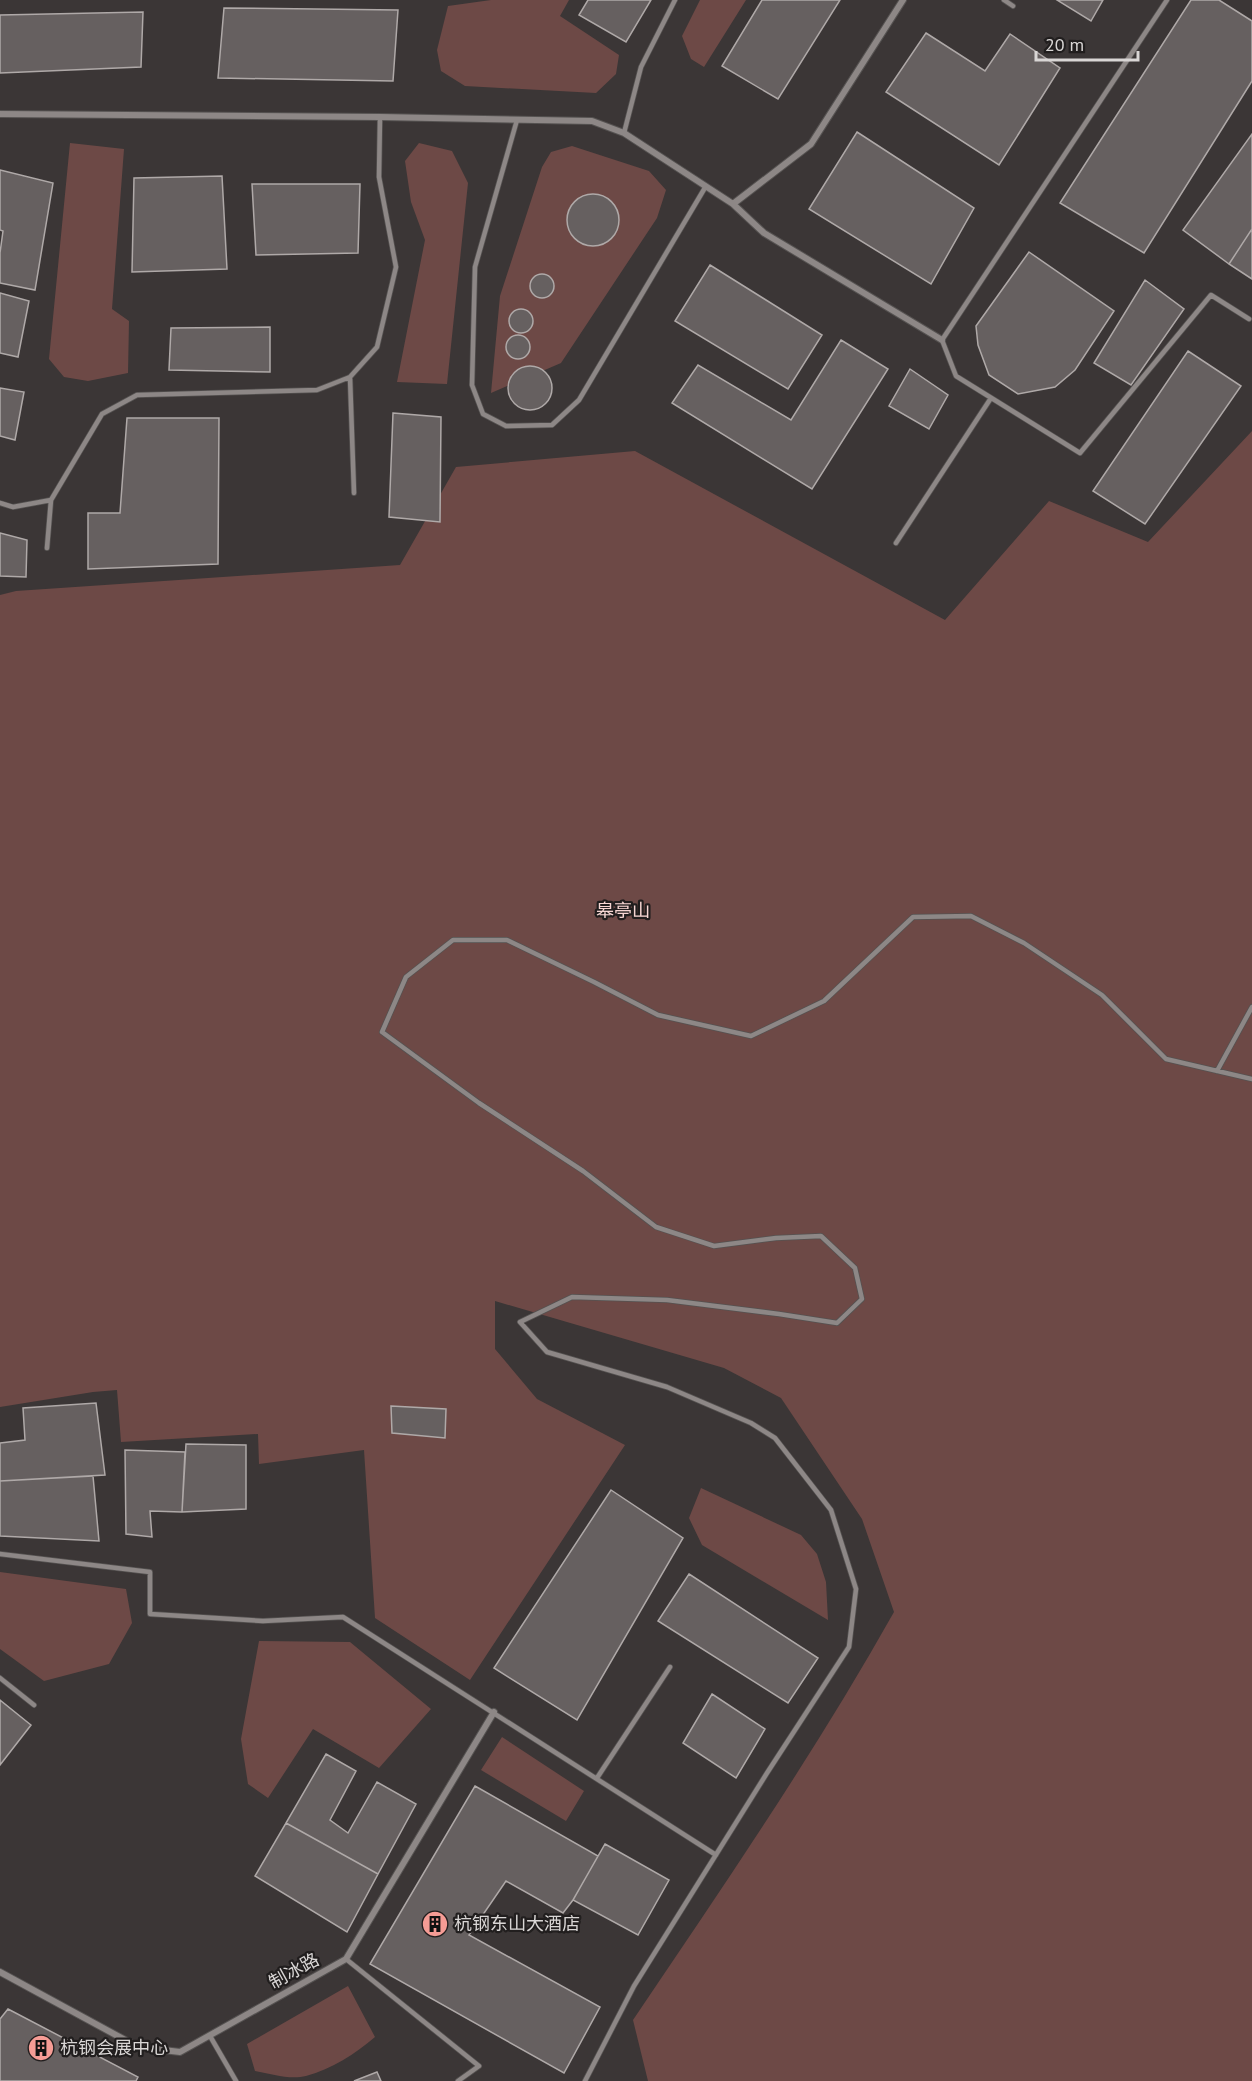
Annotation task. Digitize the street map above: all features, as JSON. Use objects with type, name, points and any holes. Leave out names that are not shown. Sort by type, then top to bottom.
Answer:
[{"type":"street","points":[[733,204],[811,144],[903,0]]},
{"type":"street","points":[[0,114],[592,121],[624,134],[733,204],[764,233],[942,340]]},
{"type":"street","name":"制冰路","points":[[0,1972],[138,2046],[180,2052],[346,1959],[494,1712]]},
{"type":"lane","points":[[624,134],[642,67],[675,0]]},
{"type":"lane","points":[[1004,0],[1013,6]]},
{"type":"lane","points":[[1167,0],[942,340],[956,376],[1080,453],[1211,295],[1249,319]]},
{"type":"lane","points":[[46,548],[51,500],[102,414],[136,395],[317,390],[350,377],[377,347],[396,267],[379,177],[380,117]]},
{"type":"lane","points":[[517,120],[475,267],[472,384],[483,414],[506,426],[552,425],[579,400],[706,186]]},
{"type":"lane","points":[[350,377],[354,494]]},
{"type":"lane","points":[[896,543],[991,398]]},
{"type":"lane","points":[[0,503],[13,507],[51,500]]},
{"type":"lane","points":[[585,2081],[634,1986],[849,1647],[856,1588],[831,1510],[775,1438],[751,1423],[667,1387],[547,1352],[520,1322],[572,1297],[667,1300],[837,1323],[862,1299],[855,1268],[821,1236],[776,1238],[714,1246],[656,1227],[583,1172],[479,1103],[382,1032],[406,977],[453,940],[507,940],[658,1015],[751,1036],[824,1001],[913,917],[971,916],[1024,943],[1102,995],[1166,1059],[1252,1079]]},
{"type":"lane","points":[[1217,1071],[1252,1007]]},
{"type":"lane","points":[[0,1554],[150,1572],[150,1614],[263,1621],[343,1617],[716,1855]]},
{"type":"lane","points":[[597,1778],[670,1667]]},
{"type":"lane","points":[[0,1678],[34,1705]]},
{"type":"lane","points":[[346,1959],[479,2066],[458,2081]]},
{"type":"lane","points":[[210,2036],[236,2081]]},
{"type":"green space","points":[[491,0],[569,0],[560,16],[619,55],[616,74],[596,93],[465,86],[441,71],[437,50],[448,6]]},
{"type":"green space","points":[[700,0],[746,0],[704,67],[691,59],[682,36]]},
{"type":"green space","points":[[70,143],[124,149],[112,309],[129,321],[128,373],[88,381],[64,377],[49,359]]},
{"type":"green space","points":[[419,143],[452,151],[468,183],[447,384],[397,382],[425,240],[411,202],[405,161]]},
{"type":"green space","points":[[572,146],[649,171],[666,190],[657,218],[561,363],[491,393],[500,296],[542,167],[551,152]]},
{"type":"green space","name":"皋亭山","points":[[1252,431],[1252,2081],[648,2081],[633,2020],[800,1768],[894,1612],[862,1519],[781,1398],[724,1368],[495,1301],[495,1349],[537,1399],[625,1445],[470,1680],[375,1618],[364,1450],[259,1464],[258,1434],[121,1442],[117,1390],[0,1407],[0,595],[16,591],[400,565],[456,467],[635,451],[945,620],[1049,501],[1148,542]]},
{"type":"green space","points":[[701,1488],[801,1535],[817,1554],[826,1582],[828,1620],[702,1545],[689,1518]]},
{"type":"green space","points":[[0,1572],[126,1589],[132,1623],[109,1664],[44,1681],[0,1649]]},
{"type":"green space","points":[[259,1641],[350,1642],[431,1709],[379,1768],[313,1729],[268,1798],[248,1784],[241,1739]]},
{"type":"green space","points":[[502,1737],[584,1791],[566,1821],[481,1770]]},
{"type":"green space","points":[[348,1986],[375,2037],[343,2060],[306,2076],[287,2077],[255,2071],[247,2044]]},
{"type":"building","points":[[588,0],[651,0],[626,42],[579,15]]},
{"type":"building","points":[[762,0],[840,0],[778,99],[722,66]]},
{"type":"building","points":[[1057,0],[1103,0],[1091,21]]},
{"type":"building","points":[[1191,0],[1219,0],[1252,21],[1252,81],[1144,253],[1060,203]]},
{"type":"building","points":[[224,8],[398,10],[393,81],[218,78]]},
{"type":"building","points":[[143,12],[141,67],[0,73],[0,15]]},
{"type":"building","points":[[926,33],[985,71],[1010,34],[1060,68],[999,165],[886,92]]},
{"type":"building","points":[[857,132],[974,208],[931,284],[809,209]]},
{"type":"building","points":[[1252,134],[1252,229],[1229,264],[1183,230]]},
{"type":"building","points":[[0,170],[53,183],[35,290],[0,283],[3,231],[0,230]]},
{"type":"building","points":[[222,176],[227,269],[132,272],[134,178]]},
{"type":"building","points":[[252,184],[360,184],[358,253],[256,255]]},
{"type":"building","points":[[593,194],[607,198],[615,206],[619,220],[615,234],[607,242],[593,246],[579,242],[571,234],[567,220],[571,206],[579,198]]},
{"type":"building","points":[[1252,229],[1252,279],[1229,264]]},
{"type":"building","points":[[1029,252],[1114,311],[1075,370],[1055,387],[1018,394],[989,375],[978,345],[976,326]]},
{"type":"building","points":[[710,265],[822,335],[788,389],[675,321]]},
{"type":"building","points":[[542,274],[547,275],[553,281],[553,291],[547,297],[542,298],[537,297],[531,291],[530,286],[531,281],[537,275]]},
{"type":"building","points":[[1145,280],[1184,309],[1131,385],[1094,363]]},
{"type":"building","points":[[0,293],[29,301],[18,357],[0,353]]},
{"type":"building","points":[[521,309],[526,310],[532,316],[532,326],[526,332],[521,333],[516,332],[510,326],[509,321],[510,316],[516,310]]},
{"type":"building","points":[[270,327],[270,372],[169,370],[171,328]]},
{"type":"building","points":[[518,335],[523,336],[529,342],[529,352],[523,358],[518,359],[513,358],[507,352],[506,347],[507,342],[513,336]]},
{"type":"building","points":[[841,340],[888,369],[812,489],[672,403],[698,365],[791,420]]},
{"type":"building","points":[[1188,351],[1241,386],[1145,524],[1093,491]]},
{"type":"building","points":[[530,366],[545,373],[552,388],[545,403],[530,410],[515,403],[508,388],[515,373]]},
{"type":"building","points":[[910,369],[948,395],[929,429],[889,406]]},
{"type":"building","points":[[0,388],[24,392],[15,440],[0,436]]},
{"type":"building","points":[[393,413],[441,417],[440,522],[389,517]]},
{"type":"building","points":[[127,418],[219,418],[218,564],[88,569],[88,513],[120,513]]},
{"type":"building","points":[[0,533],[27,540],[26,577],[0,576]]},
{"type":"building","points":[[96,1403],[105,1475],[0,1481],[0,1443],[25,1440],[23,1408]]},
{"type":"building","points":[[391,1406],[446,1409],[445,1438],[392,1433]]},
{"type":"building","points":[[186,1444],[246,1445],[246,1509],[182,1512]]},
{"type":"building","points":[[125,1450],[185,1452],[182,1512],[150,1511],[152,1537],[126,1534]]},
{"type":"building","points":[[93,1476],[99,1541],[0,1536],[0,1481]]},
{"type":"building","points":[[611,1490],[683,1538],[577,1720],[494,1668]]},
{"type":"building","points":[[689,1574],[818,1658],[788,1703],[658,1621]]},
{"type":"building","points":[[712,1694],[765,1729],[736,1778],[683,1743]]},
{"type":"building","points":[[0,1700],[31,1725],[0,1765]]},
{"type":"building","points":[[326,1754],[356,1771],[330,1820],[348,1833],[377,1782],[416,1804],[378,1874],[286,1823]]},
{"type":"building","name":"杭钢东山大酒店","points":[[475,1786],[598,1856],[563,1913],[506,1881],[469,1935],[600,2007],[564,2073],[370,1964]]},
{"type":"building","points":[[286,1823],[378,1874],[347,1932],[255,1876]]},
{"type":"building","points":[[605,1844],[669,1880],[638,1935],[573,1900]]},
{"type":"building","name":"杭钢会展中心","points":[[8,2009],[138,2077],[136,2081],[0,2081],[0,2019]]},
{"type":"building","points":[[377,2072],[381,2081],[354,2081]]},
{"type":"place","name":"杭钢东山大酒店","points":[[435,1924]]},
{"type":"place","name":"杭钢会展中心","points":[[41,2048]]}]
